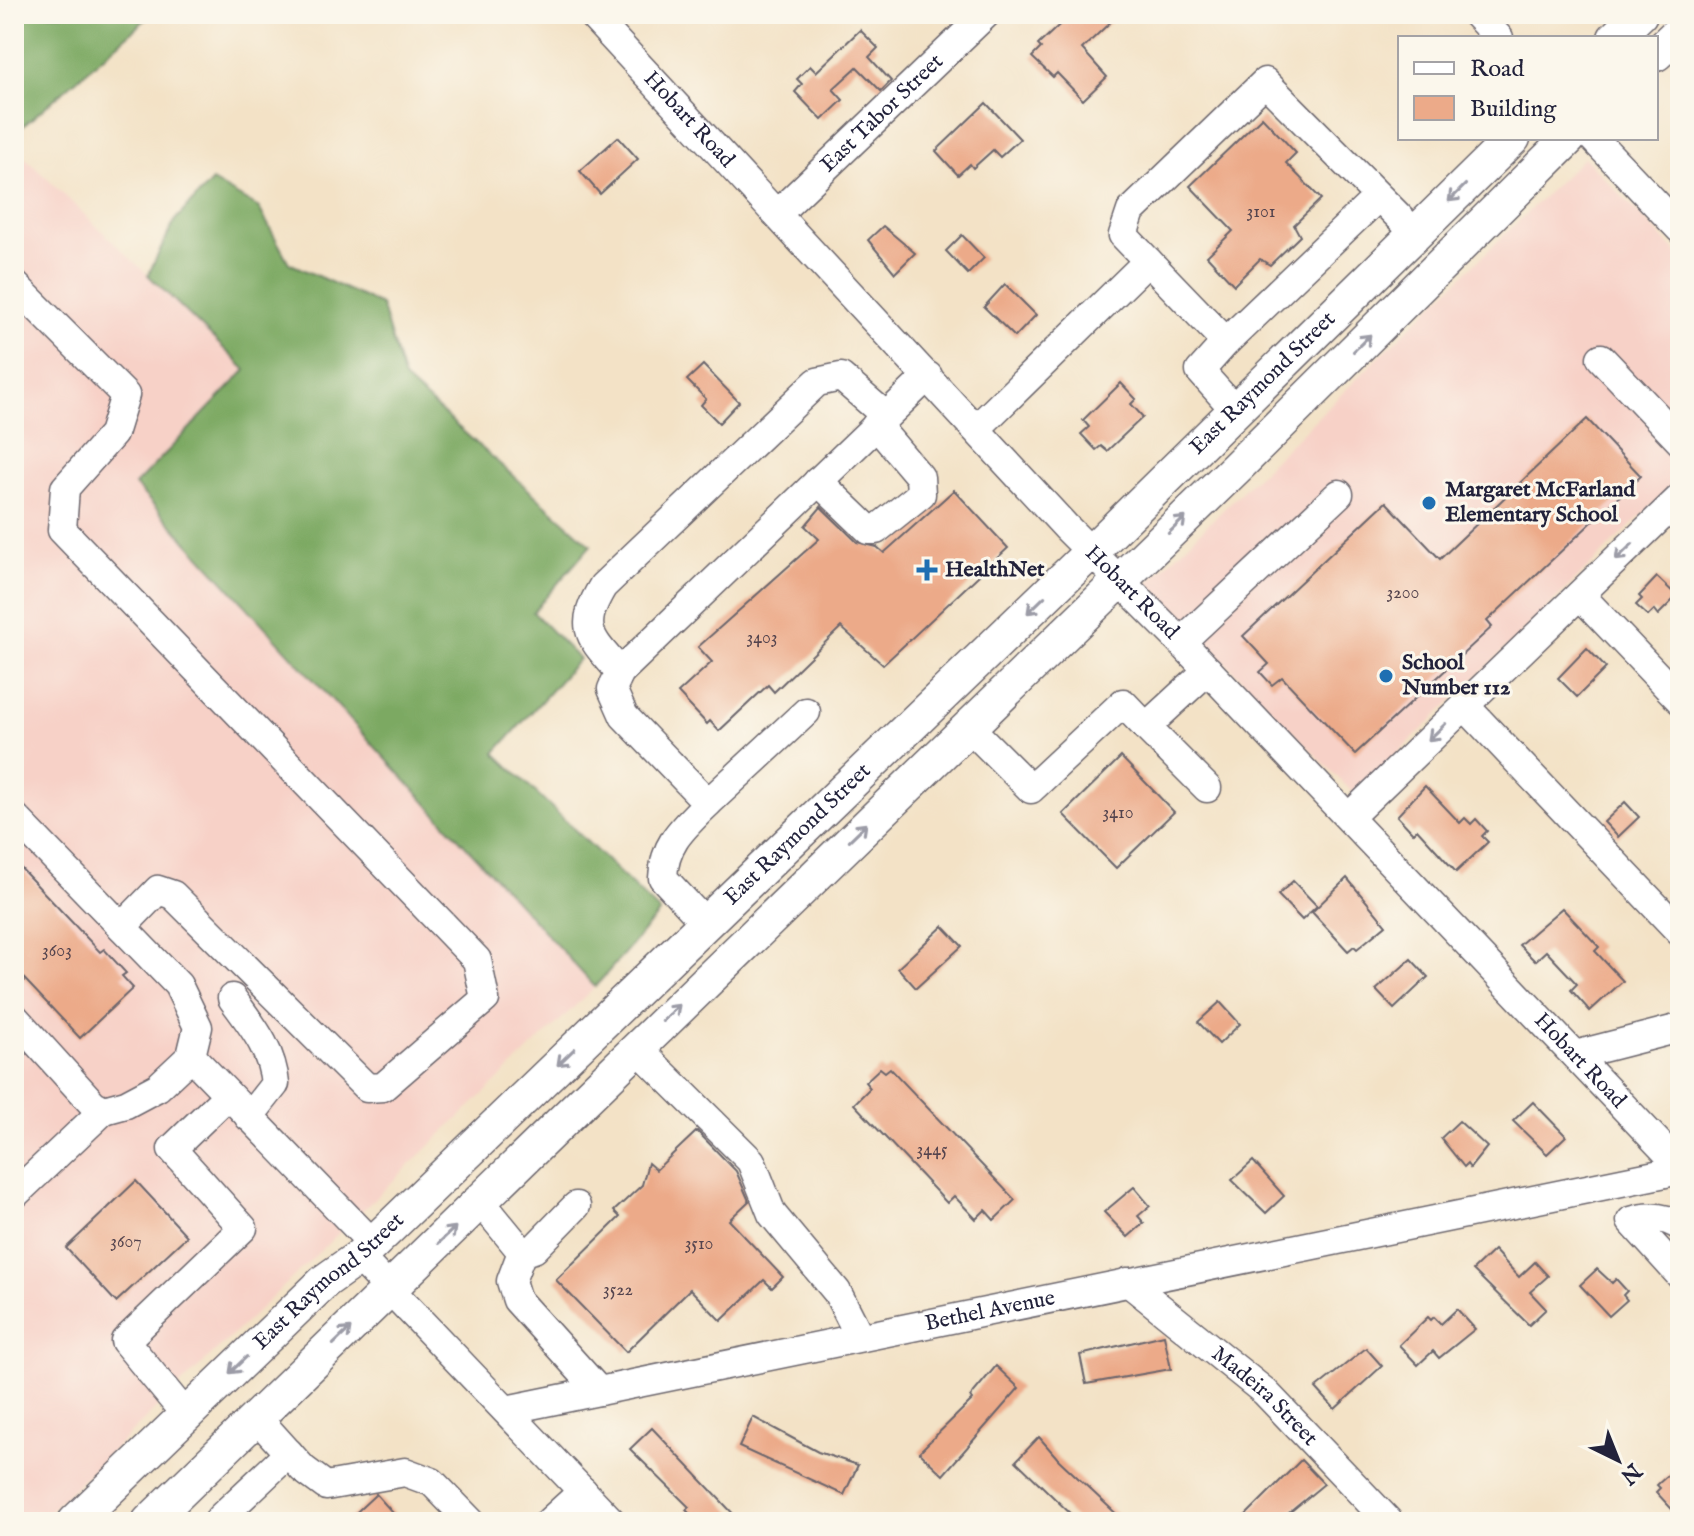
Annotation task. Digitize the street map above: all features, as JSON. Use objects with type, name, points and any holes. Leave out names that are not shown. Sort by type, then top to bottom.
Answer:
[{"type":"main road","points":[[1617,36],[1640,14]]},
{"type":"main road","points":[[1658,52],[1680,31]]},
{"type":"main road","name":"East Raymond Street","points":[[75,1522],[325,1281],[366,1251],[1092,551],[1511,140]]},
{"type":"main road","name":"East Raymond Street","points":[[149,1522],[1121,579],[1567,140]]},
{"type":"street","name":"Hobart Road","points":[[591,14],[976,429],[1349,817],[1680,1168]]},
{"type":"street","name":"East Tabor Street","points":[[778,213],[986,14]]},
{"type":"street","points":[[1476,14],[1497,36]]},
{"type":"street","points":[[1226,342],[1123,235],[1131,211],[1265,82],[1416,234]]},
{"type":"street","points":[[1595,140],[1680,229]]},
{"type":"street","points":[[1236,411],[1200,371],[1226,342],[1378,197]]},
{"type":"street","points":[[976,429],[1148,261]]},
{"type":"street","points":[[14,284],[125,395],[113,434],[65,488],[62,530],[477,960],[485,999],[383,1087],[367,1088],[173,895],[158,890],[122,927]]},
{"type":"street","points":[[1601,358],[1680,441]]},
{"type":"street","points":[[708,803],[624,716],[612,689],[620,672],[928,376]]},
{"type":"street","points":[[620,672],[589,636],[588,612],[615,575],[817,382],[841,377],[881,420],[920,477],[921,494],[876,530],[869,530],[818,481]]},
{"type":"street","points":[[1181,642],[1339,494]]},
{"type":"street","points":[[1349,817],[1680,498]]},
{"type":"street","points":[[1580,595],[1680,700]]},
{"type":"street","points":[[1146,727],[1208,670]]},
{"type":"street","points":[[968,726],[1031,789],[1123,703],[1207,788]]},
{"type":"street","points":[[1465,706],[1680,932]]},
{"type":"street","points":[[705,923],[663,878],[663,856],[673,838],[806,712]]},
{"type":"street","points":[[14,816],[178,985],[198,1027],[191,1056],[158,1087],[126,1104],[104,1110],[14,1195]]},
{"type":"street","points":[[195,1021],[232,998],[253,973]]},
{"type":"street","points":[[232,998],[266,1046],[273,1064],[275,1084],[249,1117]]},
{"type":"street","points":[[14,1017],[93,1104],[104,1110]]},
{"type":"street","points":[[1575,1055],[1680,1028]]},
{"type":"street","points":[[636,1047],[751,1161],[772,1214],[837,1292],[860,1337]]},
{"type":"street","points":[[191,1056],[249,1117],[366,1251],[390,1289],[612,1522]]},
{"type":"street","points":[[186,1415],[125,1341],[243,1228],[172,1149],[228,1095]]},
{"type":"street","name":"Bethel Avenue","points":[[506,1410],[1680,1168]]},
{"type":"street","points":[[481,1202],[522,1252]]},
{"type":"street","points":[[522,1252],[534,1249],[576,1206]]},
{"type":"street","points":[[1680,1226],[1667,1218],[1644,1217],[1631,1221],[1680,1275]]},
{"type":"street","points":[[522,1252],[511,1281],[517,1300],[599,1391]]},
{"type":"street","name":"Madeira Street","points":[[1128,1282],[1265,1392],[1374,1517]]},
{"type":"street","points":[[257,1418],[289,1453],[326,1486],[405,1472],[432,1482],[471,1522]]},
{"type":"street","points":[[187,1485],[218,1520],[289,1453]]},
{"type":"street","points":[[549,1522],[583,1491]]},
{"type":"shaded area","points":[[14,147],[247,370],[135,485],[595,987],[38,1522],[14,1522]]},
{"type":"shaded area","points":[[1584,157],[1680,256],[1680,478],[1355,795],[1148,583]]},
{"type":"green space","points":[[14,14],[152,14],[14,134]]},
{"type":"green space","points":[[212,181],[259,208],[289,263],[381,305],[404,379],[591,545],[533,612],[579,659],[495,753],[660,912],[595,987],[135,485],[246,370],[148,275],[175,220]]},
{"type":"building","points":[[1071,14],[1119,14],[1082,49],[1107,77],[1083,100],[1057,73],[1053,77],[1032,57],[1041,48],[1038,45]]},
{"type":"building","points":[[860,30],[878,48],[869,57],[891,81],[881,91],[857,67],[833,89],[843,100],[822,120],[795,92],[802,84],[797,79],[810,66],[816,72]]},
{"type":"building","points":[[986,103],[1020,139],[1000,157],[993,150],[973,168],[970,164],[958,175],[936,151]]},
{"type":"building","points":[[1262,117],[1296,153],[1286,163],[1321,199],[1294,225],[1300,236],[1270,265],[1260,259],[1234,285],[1207,256],[1233,231],[1190,186]]},
{"type":"building","points":[[618,137],[638,159],[600,194],[580,171]]},
{"type":"building","points":[[883,226],[915,253],[895,273],[868,240]]},
{"type":"building","points":[[962,235],[984,258],[968,274],[946,251]]},
{"type":"building","points":[[1005,284],[1036,315],[1015,337],[984,307]]},
{"type":"building","points":[[703,365],[739,402],[719,423],[701,405],[706,399],[687,380]]},
{"type":"building","points":[[1121,383],[1136,399],[1131,404],[1143,417],[1107,451],[1101,446],[1096,450],[1081,434],[1089,427],[1083,420]]},
{"type":"building","points":[[1587,419],[1641,476],[1487,621],[1492,627],[1355,754],[1282,677],[1272,685],[1260,672],[1269,664],[1243,636],[1386,502],[1440,559]]},
{"type":"building","points":[[954,490],[1008,548],[883,665],[841,627],[774,692],[768,685],[719,731],[710,721],[707,724],[678,693],[712,662],[698,647],[819,539],[805,526],[821,507],[857,542],[877,547],[884,553]]},
{"type":"building","points":[[1657,577],[1677,596],[1658,615],[1654,610],[1648,616],[1636,605],[1642,599],[1639,596]]},
{"type":"building","points":[[1587,648],[1606,668],[1577,697],[1558,678]]},
{"type":"building","points":[[1121,757],[1174,812],[1116,868],[1063,814]]},
{"type":"building","points":[[1425,786],[1460,823],[1465,818],[1471,824],[1476,819],[1487,831],[1482,836],[1488,842],[1456,872],[1417,829],[1413,833],[1397,816]]},
{"type":"building","points":[[1625,802],[1639,817],[1618,837],[1604,822]]},
{"type":"building","points":[[14,861],[100,952],[104,949],[126,973],[122,976],[133,988],[80,1038],[14,968]]},
{"type":"building","points":[[1347,878],[1386,925],[1357,949],[1354,946],[1348,951],[1312,912]]},
{"type":"building","points":[[1293,881],[1317,906],[1302,920],[1278,895]]},
{"type":"building","points":[[1562,908],[1599,947],[1595,951],[1623,981],[1590,1011],[1571,990],[1577,984],[1546,951],[1535,961],[1519,945]]},
{"type":"building","points":[[943,926],[962,946],[916,988],[898,968]]},
{"type":"building","points":[[1411,959],[1428,977],[1394,1009],[1376,990]]},
{"type":"building","points":[[1220,1002],[1240,1024],[1219,1044],[1198,1022]]},
{"type":"building","points":[[880,1068],[885,1072],[890,1068],[1015,1200],[994,1220],[985,1210],[976,1219],[954,1196],[947,1203],[854,1104],[870,1088],[865,1082]]},
{"type":"building","points":[[1533,1102],[1566,1136],[1547,1154],[1513,1121]]},
{"type":"building","points":[[1459,1121],[1487,1147],[1470,1168],[1467,1164],[1464,1167],[1441,1138]]},
{"type":"building","points":[[697,1131],[736,1171],[749,1201],[729,1220],[783,1277],[772,1288],[764,1280],[721,1321],[690,1289],[626,1352],[556,1280],[620,1217],[614,1211],[642,1185],[648,1163],[656,1170]]},
{"type":"building","points":[[1253,1161],[1284,1196],[1266,1213],[1232,1180]]},
{"type":"building","points":[[136,1181],[187,1236],[116,1302],[66,1248]]},
{"type":"building","points":[[1134,1187],[1150,1206],[1138,1216],[1144,1223],[1128,1237],[1104,1212]]},
{"type":"building","points":[[1494,1250],[1519,1277],[1535,1262],[1548,1276],[1530,1292],[1546,1309],[1529,1325],[1473,1270]]},
{"type":"building","points":[[1597,1269],[1612,1283],[1616,1279],[1627,1291],[1623,1295],[1627,1300],[1609,1316],[1580,1285]]},
{"type":"building","points":[[1457,1309],[1475,1329],[1439,1358],[1433,1351],[1418,1365],[1399,1345],[1428,1317],[1431,1320],[1434,1317],[1441,1324]]},
{"type":"building","points":[[1164,1335],[1171,1369],[1086,1384],[1080,1355]]},
{"type":"building","points":[[1366,1348],[1382,1366],[1335,1409],[1316,1388]]},
{"type":"building","points":[[996,1366],[1019,1388],[943,1475],[919,1452],[972,1400],[970,1397]]},
{"type":"building","points":[[753,1417],[818,1452],[858,1465],[844,1495],[739,1447]]},
{"type":"building","points":[[652,1428],[741,1522],[698,1522],[686,1510],[689,1507],[630,1449]]},
{"type":"building","points":[[1039,1437],[1125,1522],[1079,1522],[1016,1461]]},
{"type":"building","points":[[1301,1460],[1324,1484],[1278,1522],[1239,1522]]},
{"type":"building","points":[[1680,1464],[1680,1518],[1656,1492],[1660,1488],[1657,1485]]},
{"type":"building","points":[[375,1495],[401,1522],[346,1522]]},
{"type":"place","name":"Margaret McFarland Elementary School","points":[[1429,503]]},
{"type":"place","name":"HealthNet","points":[[927,570]]},
{"type":"place","name":"School Number 112","points":[[1386,676]]}]
